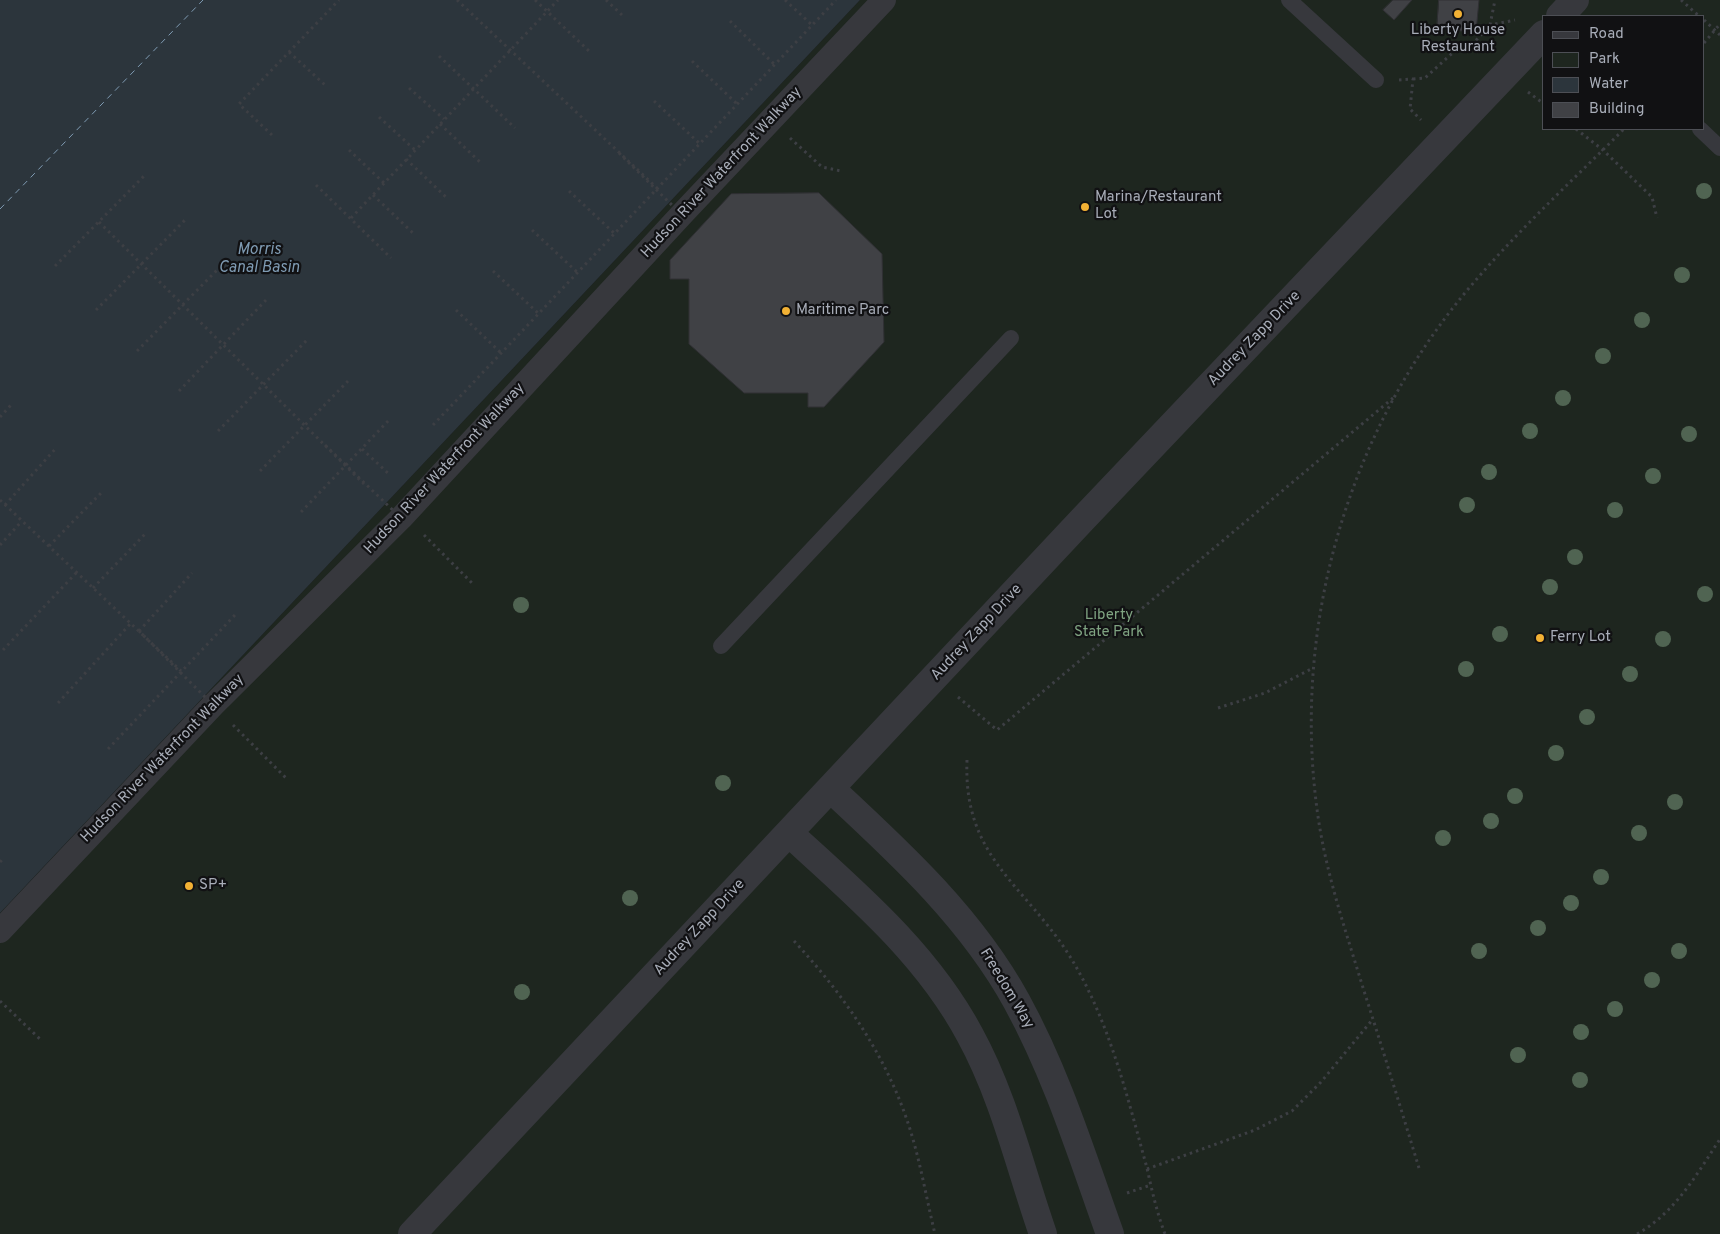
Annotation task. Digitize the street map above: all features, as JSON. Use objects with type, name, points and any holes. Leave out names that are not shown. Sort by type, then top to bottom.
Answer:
[{"type":"street","name":"Hudson River Waterfront Walkway","points":[[0,931],[220,712],[884,0]]},
{"type":"street","name":"Audrey Zapp Drive","points":[[412,1234],[1542,36]]},
{"type":"street","name":"Freedom Way","points":[[831,789],[902,854],[934,889],[963,923],[1017,1001],[1045,1059],[1110,1234]]},
{"type":"street","points":[[789,833],[898,936],[954,1007],[970,1035],[998,1096],[1043,1234]]},
{"type":"lane","points":[[1289,0],[1376,80]]},
{"type":"lane","points":[[1701,130],[1720,148]]},
{"type":"lane","points":[[721,646],[1011,338]]},
{"type":"path","points":[[272,135],[239,104],[339,0]]},
{"type":"path","points":[[457,0],[658,189]]},
{"type":"path","points":[[535,0],[589,51]]},
{"type":"path","points":[[351,218],[558,0]]},
{"type":"path","points":[[606,0],[622,15]]},
{"type":"path","points":[[785,0],[812,26]]},
{"type":"path","points":[[433,425],[836,0]]},
{"type":"path","points":[[1376,80],[1425,78],[1459,47],[1470,47],[1490,24],[1495,0]]},
{"type":"path","points":[[1681,0],[1698,15]]},
{"type":"path","points":[[1490,24],[1520,19]]},
{"type":"path","points":[[730,21],[775,65]]},
{"type":"path","points":[[1705,21],[1720,35]]},
{"type":"path","points":[[1705,42],[1720,24]]},
{"type":"path","points":[[289,52],[325,85]]},
{"type":"path","points":[[440,56],[515,128]]},
{"type":"path","points":[[692,61],[737,104]]},
{"type":"path","points":[[1413,79],[1410,109],[1443,141]]},
{"type":"path","points":[[410,88],[444,119]]},
{"type":"path","points":[[654,101],[700,144]]},
{"type":"path","points":[[379,117],[415,150]]},
{"type":"path","points":[[772,121],[822,167],[841,171]]},
{"type":"path","points":[[440,124],[481,163]]},
{"type":"path","points":[[1577,130],[1603,150],[1652,196],[1657,218]]},
{"type":"path","points":[[1419,1168],[1336,899],[1319,824],[1312,753],[1313,668],[1327,576],[1339,527],[1355,483],[1395,396],[1452,310],[1490,265],[1623,130]]},
{"type":"path","points":[[349,150],[384,183]]},
{"type":"path","points":[[619,153],[682,215]]},
{"type":"path","points":[[406,159],[448,199]]},
{"type":"path","points":[[55,266],[144,176]]},
{"type":"path","points":[[316,186],[391,258]]},
{"type":"path","points":[[569,191],[615,234]]},
{"type":"path","points":[[373,195],[414,234]]},
{"type":"path","points":[[96,310],[185,220]]},
{"type":"path","points":[[99,222],[364,484]]},
{"type":"path","points":[[532,230],[578,273]]},
{"type":"path","points":[[137,351],[227,260]]},
{"type":"path","points":[[493,271],[539,314]]},
{"type":"path","points":[[179,391],[266,300]]},
{"type":"path","points":[[456,310],[501,353]]},
{"type":"path","points":[[218,431],[307,340]]},
{"type":"path","points":[[260,471],[348,381]]},
{"type":"path","points":[[936,678],[997,730],[1395,396]]},
{"type":"path","points":[[0,417],[11,405]]},
{"type":"path","points":[[301,512],[389,420]]},
{"type":"path","points":[[325,445],[472,583]]},
{"type":"path","points":[[5,504],[57,447]]},
{"type":"path","points":[[362,449],[389,474]]},
{"type":"path","points":[[49,546],[103,491]]},
{"type":"path","points":[[0,500],[131,623],[287,779]]},
{"type":"path","points":[[0,545],[22,521]]},
{"type":"path","points":[[94,588],[147,532]]},
{"type":"path","points":[[3,650],[77,572]]},
{"type":"path","points":[[139,631],[192,574]]},
{"type":"path","points":[[108,748],[235,615]]},
{"type":"path","points":[[58,703],[131,623]]},
{"type":"path","points":[[139,631],[181,672]]},
{"type":"path","points":[[1218,708],[1265,694],[1313,668]]},
{"type":"path","points":[[967,760],[966,783],[969,804],[981,840],[992,858],[1068,954],[1084,981],[1107,1034],[1165,1234]]},
{"type":"path","points":[[794,942],[829,981],[862,1026],[896,1090],[913,1141],[935,1234]]},
{"type":"path","points":[[0,1001],[41,1040]]},
{"type":"path","points":[[1147,1169],[1255,1130],[1292,1111],[1321,1082],[1373,1019]]},
{"type":"path","points":[[1637,1234],[1665,1213],[1683,1194],[1720,1139]]},
{"type":"green space","name":"Liberty State Park","points":[[860,0],[1720,0],[1720,1234],[0,1234],[0,913]]},
{"type":"water","name":"Morris Canal Basin","points":[[0,0],[860,0],[0,913]]},
{"type":"building","name":"Liberty House Restaurant","points":[[1393,0],[1412,0],[1394,20],[1383,10]]},
{"type":"building","name":"Liberty House Restaurant","points":[[1439,0],[1479,0],[1476,32],[1437,29]]},
{"type":"building","name":"Maritime Parc","points":[[819,193],[882,254],[884,342],[824,407],[808,407],[808,393],[744,393],[689,344],[689,279],[670,279],[670,260],[731,194]]},
{"type":"ferry route","points":[[0,209],[203,0]]},
{"type":"place","name":"Liberty House Restaurant","points":[[1458,14]]},
{"type":"place","name":"Marina/Restaurant Lot","points":[[1085,207]]},
{"type":"place","name":"Maritime Parc","points":[[786,311]]},
{"type":"place","name":"Ferry Lot","points":[[1540,638]]},
{"type":"place","name":"SP+","points":[[189,886]]}]
